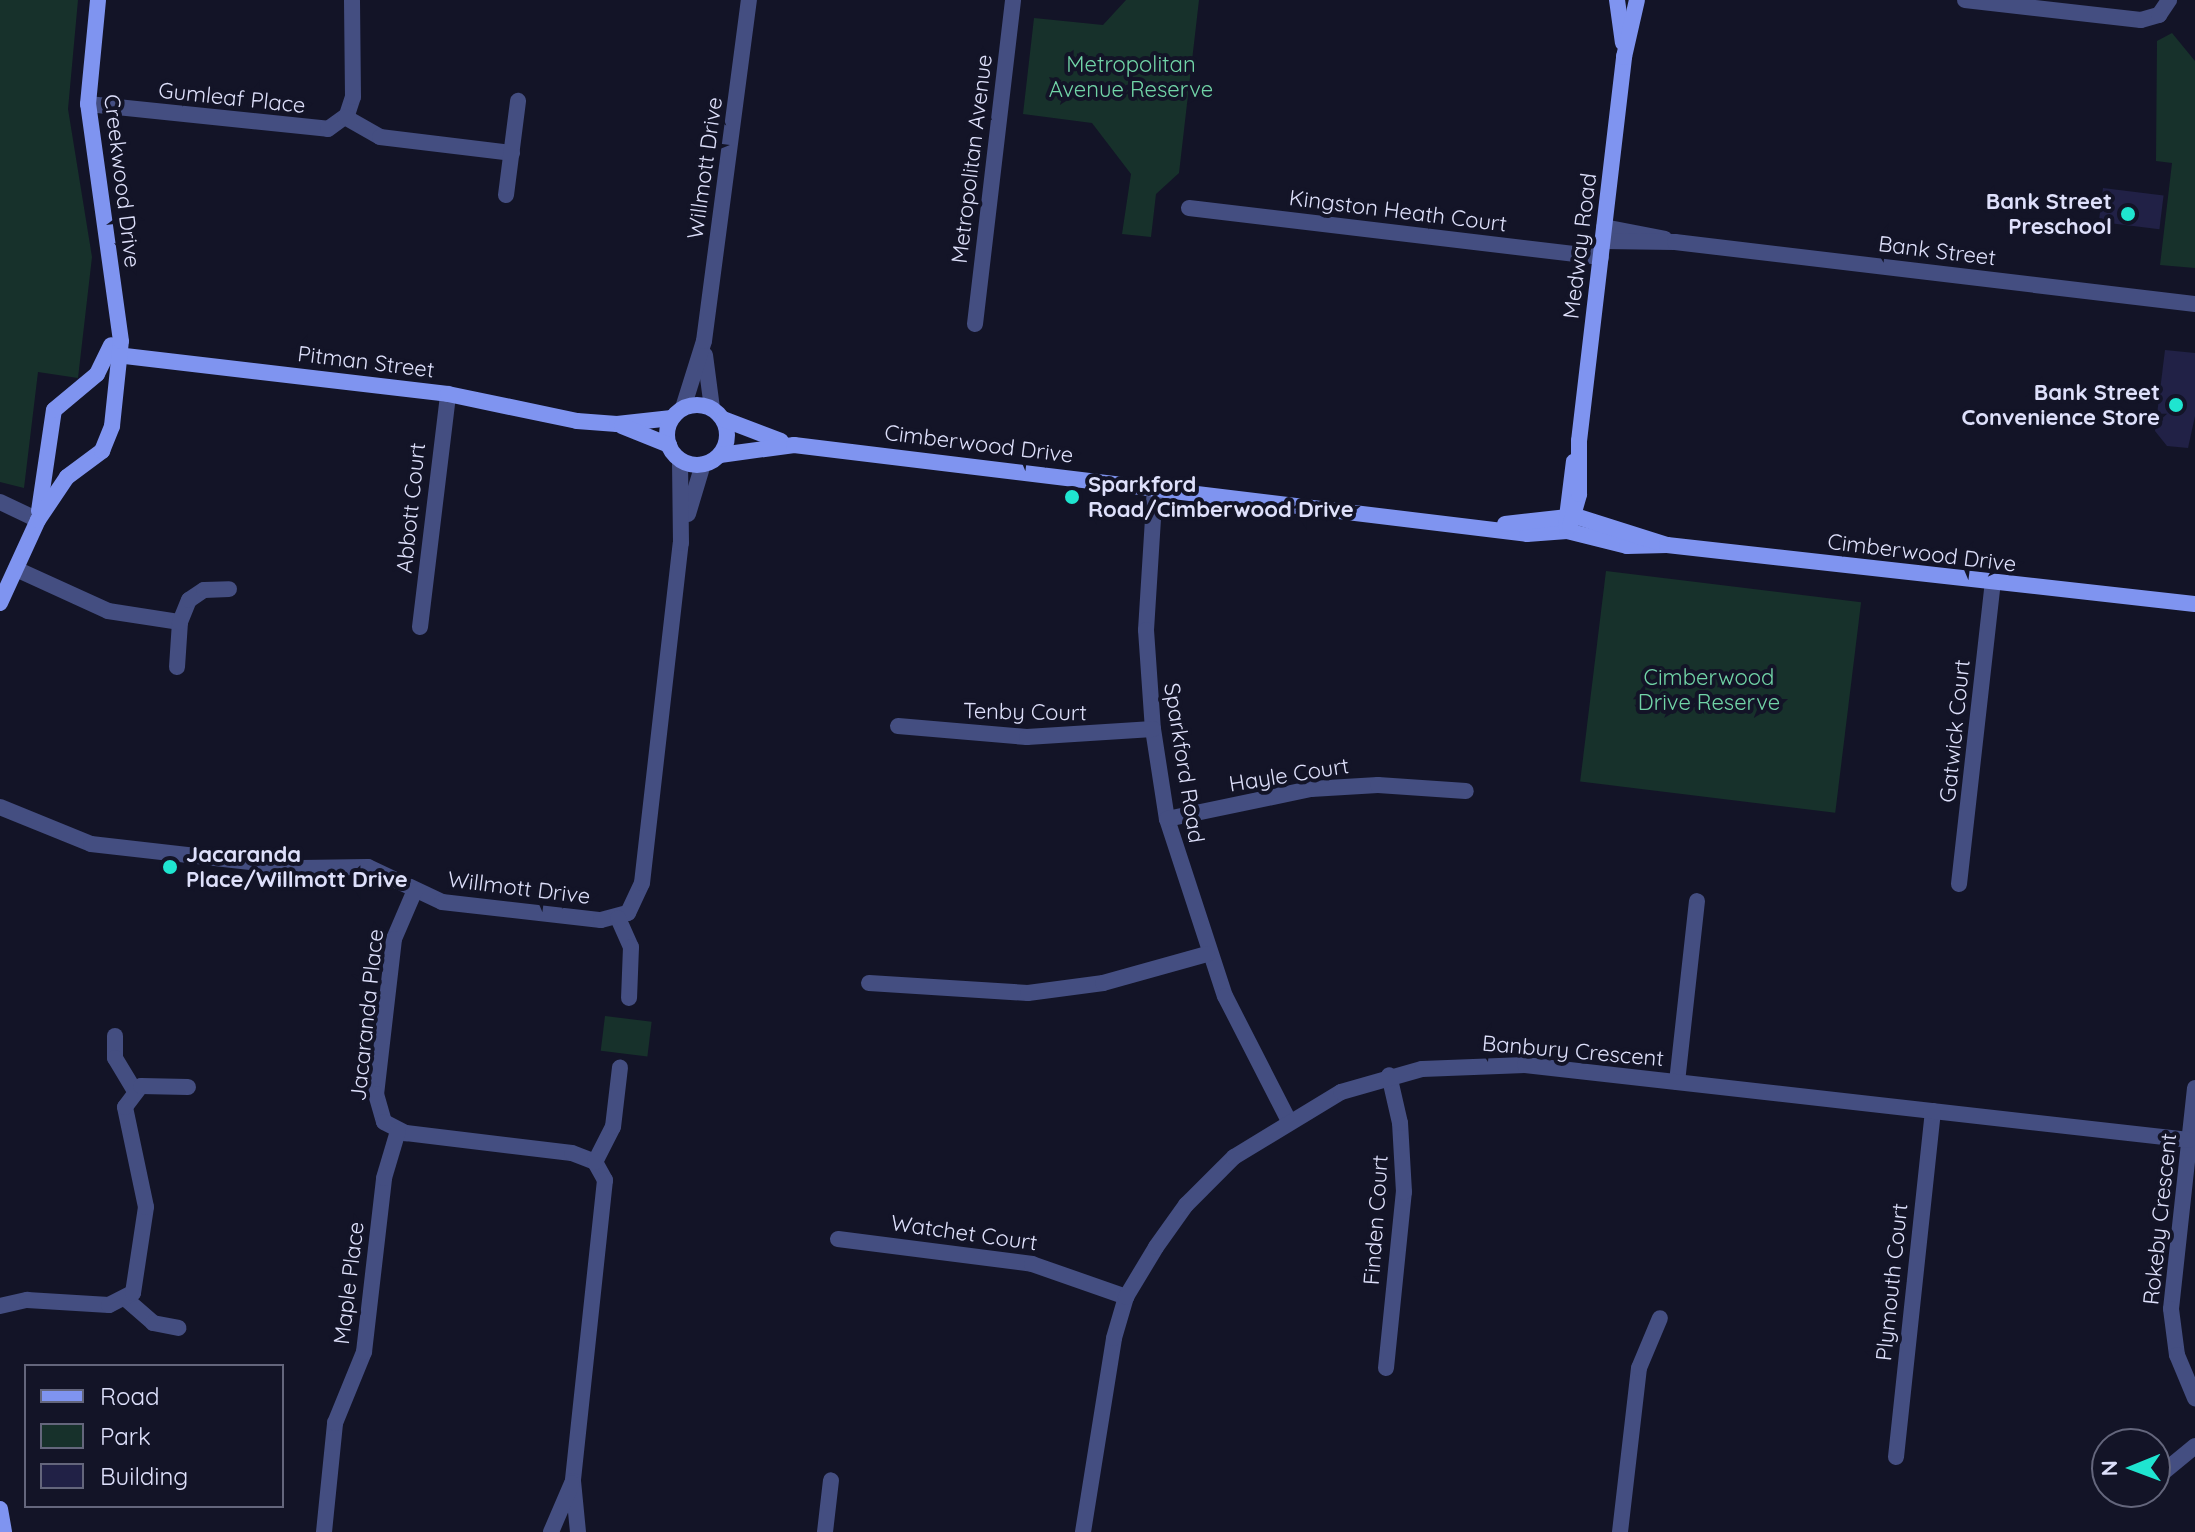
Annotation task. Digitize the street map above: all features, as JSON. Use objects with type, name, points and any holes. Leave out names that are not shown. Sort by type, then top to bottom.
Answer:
[{"type":"street","name":"Creekwood Drive","points":[[0,603],[38,520],[67,477],[108,442],[116,319],[88,104],[98,0]]},
{"type":"street","points":[[352,0],[356,63],[345,117],[380,137],[512,153]]},
{"type":"street","name":"Willmott Drive","points":[[678,413],[704,341],[749,0]]},
{"type":"street","name":"Metropolitan Avenue","points":[[975,324],[1013,0]]},
{"type":"street","name":"Medway Road","points":[[1617,0],[1624,57]]},
{"type":"street","name":"Medway Road","points":[[1569,521],[1624,57],[1637,0]]},
{"type":"street","points":[[1965,0],[2141,20],[2159,15],[2169,0]]},
{"type":"street","points":[[506,195],[518,101]]},
{"type":"street","name":"Gumleaf Place","points":[[88,104],[315,130],[345,117]]},
{"type":"street","name":"Kingston Heath Court","points":[[1189,208],[1603,242]]},
{"type":"street","name":"Bank Street","points":[[1603,242],[1675,242],[2195,304]]},
{"type":"street","name":"Willmott Drive","points":[[704,341],[717,414]]},
{"type":"street","name":"Creekwood Drive","points":[[38,520],[54,410],[89,382],[114,355]]},
{"type":"street","name":"Pitman Street","points":[[114,355],[448,394],[617,424],[669,445]]},
{"type":"street","name":"Abbott Court","points":[[420,627],[448,394]]},
{"type":"street","points":[[678,413],[717,414],[727,438],[720,455],[703,464],[680,460],[669,445],[678,413]]},
{"type":"street","name":"Pitman Street","points":[[617,424],[678,413]]},
{"type":"street","name":"Cimberwood Drive","points":[[717,414],[794,445]]},
{"type":"street","name":"Cimberwood Drive","points":[[720,455],[794,445],[1492,526],[1527,534],[1569,521],[1610,544],[1667,545],[2173,604],[2195,604]]},
{"type":"street","name":"Willmott Drive","points":[[0,807],[91,844],[301,868],[368,867],[442,902],[618,918],[635,906],[642,883],[681,543],[680,460]]},
{"type":"street","name":"Willmott Drive","points":[[681,543],[703,464]]},
{"type":"street","name":"Sparkford Road","points":[[1155,487],[1146,630],[1153,729],[1167,819],[1207,954],[1255,1061],[1288,1119]]},
{"type":"street","points":[[0,502],[38,520]]},
{"type":"street","points":[[16,569],[108,611],[180,622]]},
{"type":"street","name":"Gatwick Court","points":[[1959,884],[1993,583]]},
{"type":"street","points":[[177,667],[180,622],[197,593],[229,589]]},
{"type":"street","name":"Cimberwood Drive","points":[[2173,604],[2195,611]]},
{"type":"street","name":"Tenby Court","points":[[898,726],[1027,737],[1153,729]]},
{"type":"street","name":"Hayle Court","points":[[1167,819],[1323,788],[1378,785],[1466,791]]},
{"type":"street","name":"Jacaranda Place","points":[[398,1131],[379,1114],[376,1094],[394,939],[415,890]]},
{"type":"street","points":[[1677,1082],[1697,901]]},
{"type":"street","name":"Willmott Drive","points":[[618,918],[631,947],[629,998]]},
{"type":"street","points":[[869,983],[1028,993],[1103,983],[1207,954]]},
{"type":"street","points":[[115,1036],[115,1058],[135,1091]]},
{"type":"street","name":"Banbury Crescent","points":[[1085,1528],[1103,1387],[1126,1297],[1186,1205],[1234,1157],[1288,1119],[1341,1092],[1389,1075],[1487,1063],[2189,1140]]},
{"type":"street","points":[[595,1162],[613,1127],[620,1067]]},
{"type":"street","name":"Finden Court","points":[[1386,1368],[1404,1192],[1400,1123],[1389,1075]]},
{"type":"street","points":[[0,1306],[27,1300],[109,1305],[127,1300],[140,1274],[145,1218],[125,1124],[125,1107],[135,1091],[154,1083],[188,1087]]},
{"type":"street","name":"Rokeby Crescent","points":[[2195,1088],[2171,1309],[2177,1355],[2195,1398]]},
{"type":"street","name":"Plymouth Court","points":[[1896,1457],[1933,1111]]},
{"type":"street","points":[[398,1131],[572,1153],[595,1162],[607,1192],[573,1481],[578,1532]]},
{"type":"street","name":"Maple Place","points":[[324,1532],[335,1423],[364,1352],[384,1178],[398,1131]]},
{"type":"street","name":"Watchet Court","points":[[838,1239],[1021,1261],[1126,1297]]},
{"type":"street","points":[[127,1300],[153,1323],[179,1328]]},
{"type":"street","points":[[1620,1532],[1639,1368],[1660,1318]]},
{"type":"street","points":[[2171,1466],[2195,1446]]},
{"type":"street","points":[[825,1532],[831,1480]]},
{"type":"street","points":[[551,1532],[573,1481]]},
{"type":"street","points":[[0,1509],[4,1532]]},
{"type":"green space","points":[[0,0],[78,0],[68,109],[92,257],[78,378],[38,372],[24,488],[0,482]]},
{"type":"green space","name":"Metropolitan Avenue Reserve","points":[[1126,0],[1199,0],[1179,173],[1156,194],[1151,237],[1122,234],[1131,174],[1092,123],[1023,114],[1034,18],[1103,25]]},
{"type":"green space","points":[[2172,33],[2195,61],[2195,268],[2160,265],[2172,163],[2156,161],[2157,41]]},
{"type":"green space","name":"Cimberwood Drive Reserve","points":[[1606,571],[1861,602],[1835,813],[1580,781]]},
{"type":"green space","points":[[605,1016],[652,1022],[647,1056],[601,1051]]},
{"type":"building","points":[[2103,188],[2164,195],[2159,229],[2099,222]]},
{"type":"building","name":"Bank Street Convenience Store","points":[[2165,350],[2195,353],[2195,416],[2188,448],[2167,446],[2155,431]]},
{"type":"place","name":"Bank Street Preschool","points":[[2128,214]]},
{"type":"place","name":"Bank Street Convenience Store","points":[[2176,405]]},
{"type":"place","name":"Sparkford Road/Cimberwood Drive","points":[[1072,497]]},
{"type":"place","name":"Jacaranda Place/Willmott Drive","points":[[170,867]]}]
